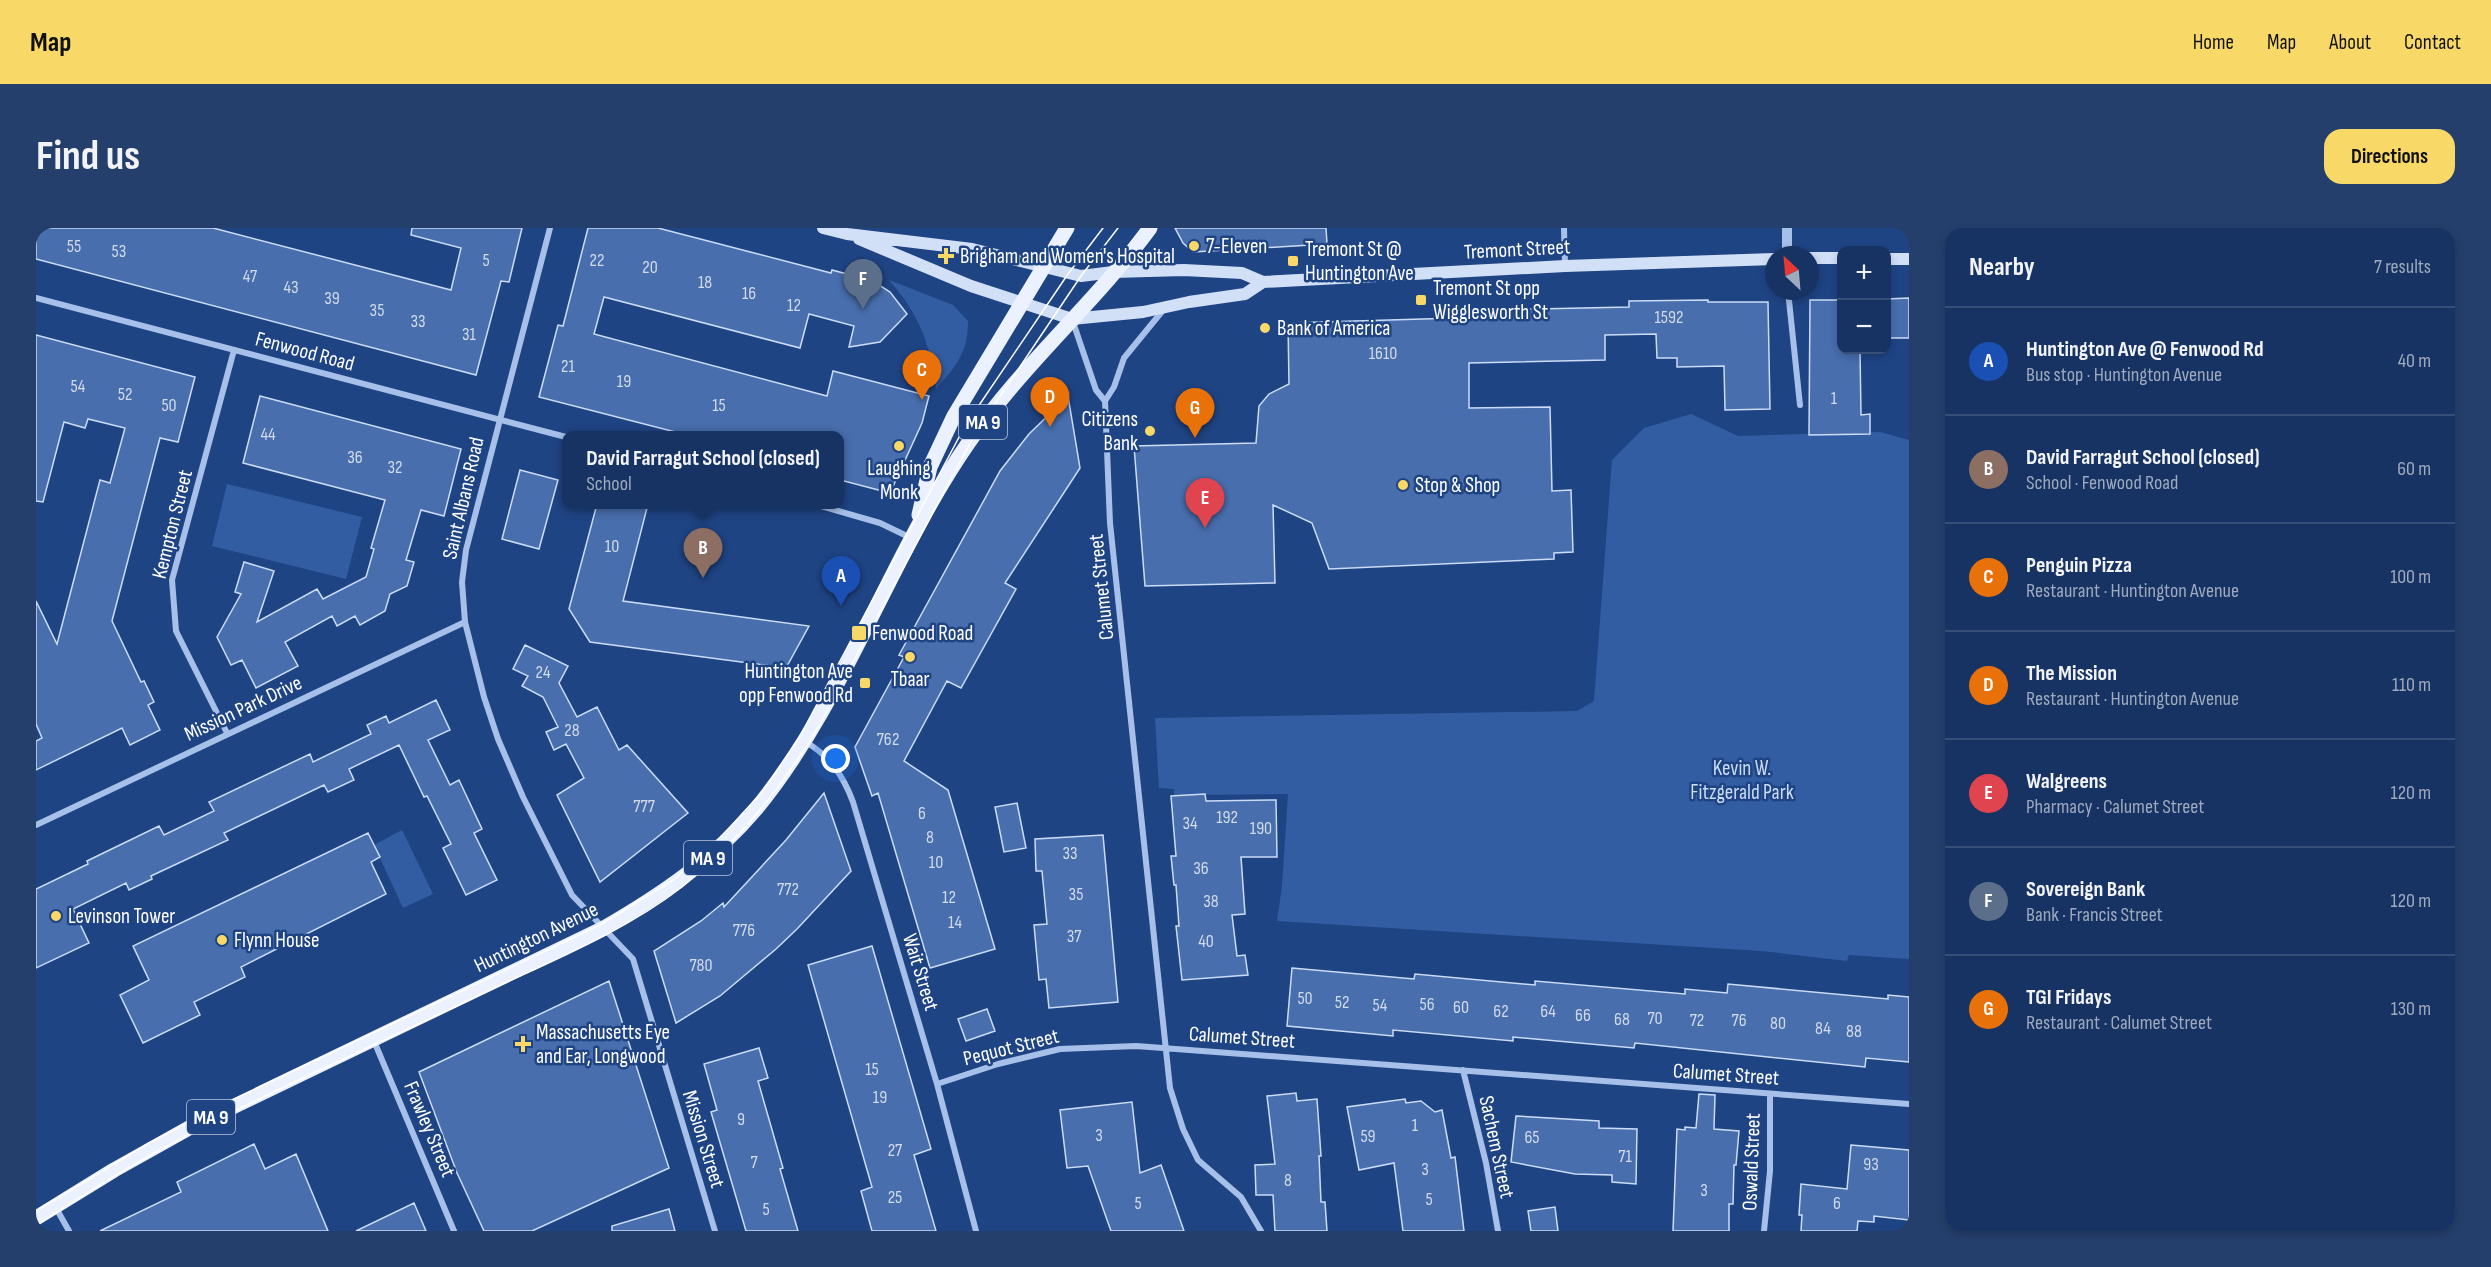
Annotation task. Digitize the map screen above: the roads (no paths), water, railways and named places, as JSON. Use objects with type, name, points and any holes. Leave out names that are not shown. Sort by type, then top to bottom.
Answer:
[{"type":"main road","points":[[824,228],[847,234],[960,282],[1072,319]]},
{"type":"main road","name":"Huntington Avenue","points":[[912,538],[930,467],[954,416],[1066,228]]},
{"type":"main road","name":"Huntington Avenue","points":[[36,1218],[189,1128],[604,928],[658,897],[708,858],[755,810],[804,741],[912,538],[976,432],[1150,228]]},
{"type":"main road","name":"Tremont Street","points":[[847,234],[972,249],[1081,276],[1113,272],[1184,270],[1242,273],[1263,282],[1565,266],[1765,259]]},
{"type":"main road","points":[[1819,258],[1837,258]]},
{"type":"main road","points":[[1891,259],[1909,259]]},
{"type":"main road","name":"Tremont Street","points":[[1072,319],[1143,312],[1245,294],[1263,282]]},
{"type":"street","name":"Saint Albans Road","points":[[550,228],[498,419],[466,550],[462,582],[465,622],[484,697],[515,778],[572,895],[604,928]]},
{"type":"street","points":[[1564,228],[1565,266]]},
{"type":"street","points":[[1787,228],[1787,246]]},
{"type":"street","name":"Fenwood Road","points":[[36,298],[562,436]]},
{"type":"street","points":[[1789,300],[1800,405]]},
{"type":"street","points":[[1105,401],[1114,387],[1124,358],[1167,306]]},
{"type":"street","name":"Calumet Street","points":[[1072,319],[1096,390],[1105,401],[1110,523],[1165,1047],[1909,1104]]},
{"type":"street","name":"Kempton Street","points":[[227,733],[176,631],[172,580],[234,350]]},
{"type":"street","points":[[831,509],[880,523],[912,538]]},
{"type":"street","name":"Mission Park Drive","points":[[36,825],[465,622]]},
{"type":"street","name":"Wait Street","points":[[804,741],[837,768],[849,792],[937,1084],[976,1231]]},
{"type":"street","name":"Mission Street","points":[[604,928],[633,959],[715,1231]]},
{"type":"street","name":"Frawley Street","points":[[374,1040],[454,1231]]},
{"type":"street","points":[[1165,1047],[1170,1088],[1183,1129],[1198,1160],[1241,1197],[1261,1231]]},
{"type":"street","name":"Pequot Street","points":[[937,1084],[998,1064],[1060,1049],[1165,1047]]},
{"type":"street","name":"Sachem Street","points":[[1463,1070],[1486,1163],[1498,1231]]},
{"type":"street","name":"Oswald Street","points":[[1764,1231],[1770,1171],[1770,1094]]},
{"type":"street","points":[[55,1206],[69,1231]]},
{"type":"tram line","points":[[36,1211],[149,1143],[226,1103],[600,925],[673,880],[720,838],[763,791],[799,738],[965,426],[1068,274],[1103,228]]},
{"type":"tram line","points":[[36,1225],[127,1169],[196,1131],[273,1092],[606,935],[658,904],[703,870],[758,813],[805,749],[976,432],[1081,276],[1118,228]]},
{"type":"place","name":"7-Eleven","points":[[1194,246]]},
{"type":"place","name":"Brigham and Women's Hospital","points":[[946,256]]},
{"type":"place","name":"Tremont St @ Huntington Ave","points":[[1293,261]]},
{"type":"place","name":"Tremont St opp Wigglesworth St","points":[[1421,300]]},
{"type":"place","name":"Sovereign Bank","points":[[863,309]]},
{"type":"place","name":"Bank of America","points":[[1265,328]]},
{"type":"place","name":"Penguin Pizza","points":[[922,400]]},
{"type":"place","name":"The Mission","points":[[1050,427]]},
{"type":"place","name":"Citizens Bank","points":[[1150,431]]},
{"type":"place","name":"TGI Fridays","points":[[1195,438]]},
{"type":"place","name":"Laughing Monk","points":[[899,446]]},
{"type":"place","name":"Stop & Shop","points":[[1403,485]]},
{"type":"place","name":"Walgreens","points":[[1205,528]]},
{"type":"place","name":"David Farragut School (closed)","points":[[703,578]]},
{"type":"place","name":"Huntington Ave @ Fenwood Rd","points":[[841,606]]},
{"type":"place","name":"Fenwood Road","points":[[859,633]]},
{"type":"place","name":"Tbaar","points":[[910,657]]},
{"type":"place","name":"Huntington Ave opp Fenwood Rd","points":[[865,683]]},
{"type":"place","name":"Levinson Tower","points":[[56,916]]},
{"type":"place","name":"Flynn House","points":[[222,940]]},
{"type":"place","name":"Massachusetts Eye and Ear, Longwood","points":[[523,1044]]},
{"type":"park label","name":"Kevin W. Fitzgerald Park","points":[[1742,780]]}]
